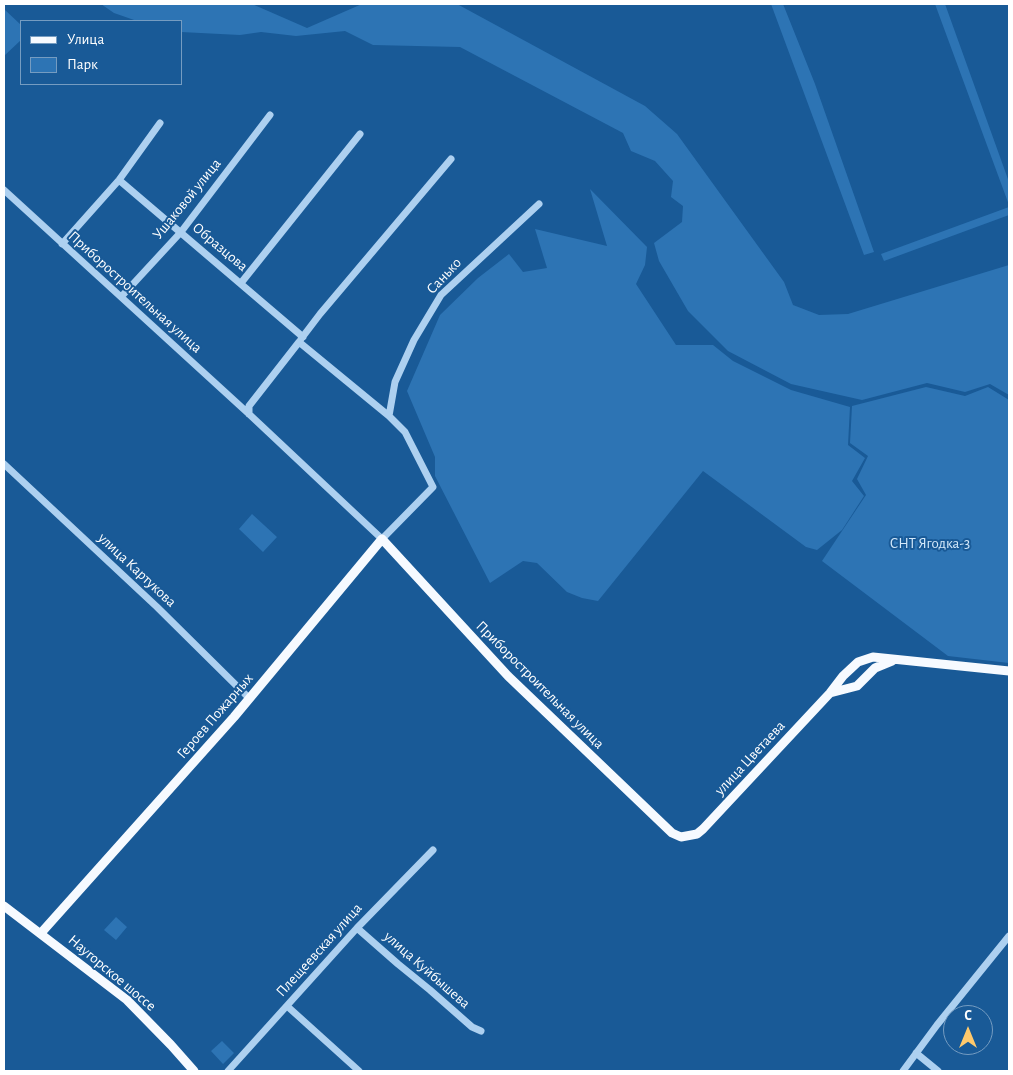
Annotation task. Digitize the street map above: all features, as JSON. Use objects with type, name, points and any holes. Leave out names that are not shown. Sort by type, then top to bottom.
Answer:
[{"type":"main road","name":"Героев Пожарных","points":[[41,933],[249,698],[382,539]]},
{"type":"main road","name":"Приборостроительная улица","points":[[382,539],[518,685],[672,833],[682,837],[688,836]]},
{"type":"main road","points":[[861,660],[874,657],[1009,671]]},
{"type":"main road","name":"улица Цветаева","points":[[688,836],[698,834],[703,829],[830,693],[855,663],[861,660]]},
{"type":"main road","points":[[830,693],[857,686],[875,668],[896,660]]},
{"type":"main road","name":"Наугорское шоссе","points":[[4,906],[127,1000],[194,1071]]},
{"type":"street","name":"Ушаковой улица","points":[[120,297],[181,232],[270,115]]},
{"type":"street","points":[[62,244],[119,180],[160,123]]},
{"type":"street","points":[[241,283],[360,134]]},
{"type":"street","points":[[249,414],[249,406],[320,314],[452,159]]},
{"type":"street","name":"Образцова","points":[[119,180],[241,283],[301,339]]},
{"type":"street","name":"Приборостроительная улица","points":[[4,190],[249,414],[382,539]]},
{"type":"street","name":"Санько","points":[[389,416],[395,382],[414,340],[442,295],[539,204]]},
{"type":"street","points":[[301,339],[405,432],[433,487],[382,539]]},
{"type":"street","name":"улица Картукова","points":[[4,464],[157,607],[249,698]]},
{"type":"street","points":[[861,660],[869,663],[869,674]]},
{"type":"street","points":[[843,676],[844,684],[852,688]]},
{"type":"street","name":"Плещеевская улица","points":[[228,1071],[357,928],[433,850]]},
{"type":"street","name":"улица Куйбышева","points":[[357,928],[472,1026],[481,1031]]},
{"type":"street","points":[[903,1071],[1009,936]]},
{"type":"street","points":[[287,1006],[359,1071]]},
{"type":"street","points":[[916,1053],[938,1071]]},
{"type":"green space","points":[[101,4],[252,4],[307,28],[362,4],[457,4],[645,106],[677,134],[784,282],[793,305],[819,315],[848,314],[1009,265],[1009,395],[990,384],[965,392],[927,383],[862,400],[791,384],[728,351],[688,311],[659,261],[654,243],[682,222],[683,206],[671,197],[673,181],[655,161],[631,151],[623,133],[460,47],[373,45],[345,31],[296,36],[261,32],[240,35],[182,32],[182,20],[134,20],[114,13]]},
{"type":"green space","points":[[771,4],[783,4],[815,84],[874,252],[864,255]]},
{"type":"green space","points":[[935,4],[945,4],[1009,182],[1009,205]]},
{"type":"green space","points":[[4,9],[20,24],[20,41],[4,56]]},
{"type":"green space","points":[[590,189],[647,247],[645,265],[636,284],[676,345],[713,345],[733,361],[791,390],[850,407],[848,445],[865,458],[852,481],[864,496],[842,530],[817,550],[806,547],[703,471],[598,601],[582,598],[567,592],[537,563],[523,561],[490,583],[435,476],[435,457],[407,391],[440,315],[478,278],[509,254],[523,272],[547,268],[535,229],[607,246]]},
{"type":"green space","points":[[1009,207],[1009,215],[884,261],[881,254]]},
{"type":"green space","name":"СНТ Ягодка-3","points":[[926,387],[965,396],[988,387],[1009,400],[1009,663],[948,656],[822,561],[866,495],[857,479],[868,456],[850,443],[852,406]]},
{"type":"green space","points":[[252,514],[277,537],[263,552],[239,529]]},
{"type":"green space","points":[[116,917],[127,927],[116,940],[104,930]]},
{"type":"green space","points":[[222,1041],[234,1053],[223,1064],[211,1051]]}]
